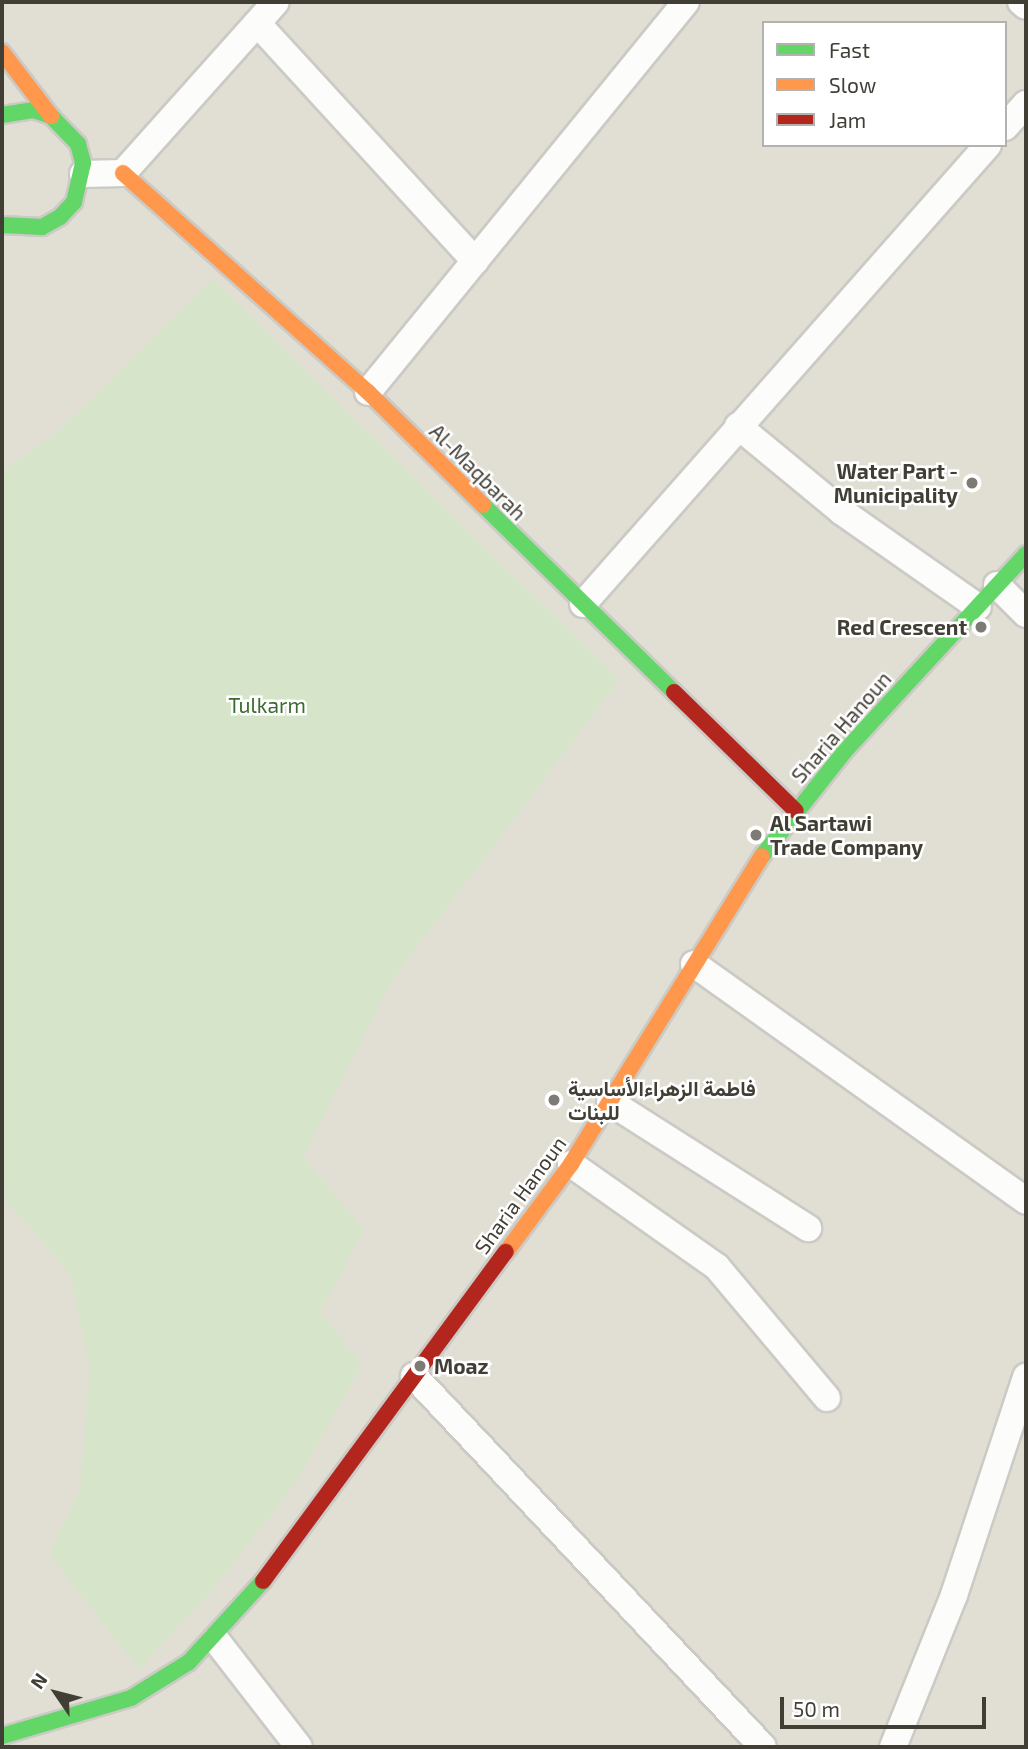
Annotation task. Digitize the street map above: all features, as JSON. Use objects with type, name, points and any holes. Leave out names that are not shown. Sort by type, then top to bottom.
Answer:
[{"type":"street","points":[[83,174],[122,173],[276,2]]},
{"type":"street","points":[[368,392],[686,2]]},
{"type":"street","points":[[1021,2],[1026,6]]},
{"type":"street","points":[[257,23],[475,261]]},
{"type":"street","points":[[2,52],[51,116],[78,144],[83,174],[74,202],[60,217],[42,227],[4,227]]},
{"type":"street","points":[[1007,125],[1026,104]]},
{"type":"street","points":[[2,115],[33,110],[51,116]]},
{"type":"street","points":[[583,604],[986,147]]},
{"type":"street","name":"Al-Maqbarah","points":[[122,173],[368,392],[796,811]]},
{"type":"street","points":[[738,426],[841,511],[978,607]]},
{"type":"street","name":"Sharia Hanoun","points":[[19,1738],[131,1698],[216,1640],[571,1164],[739,886],[796,811],[1026,554]]},
{"type":"street","points":[[998,585],[1026,614]]},
{"type":"street","points":[[694,964],[1026,1201]]},
{"type":"street","points":[[610,1102],[808,1228]]},
{"type":"street","points":[[571,1164],[717,1267],[827,1398]]},
{"type":"street","points":[[414,1376],[763,1747]]},
{"type":"street","points":[[893,1747],[954,1595],[1025,1386]]},
{"type":"street","points":[[216,1640],[299,1747]]},
{"type":"shaded area","points":[[2,2],[1026,2],[1026,1747],[2,1747]]},
{"type":"green space","name":"Tulkarm","points":[[213,279],[619,680],[391,981],[303,1156],[364,1230],[320,1312],[362,1365],[297,1481],[213,1589],[139,1669],[49,1554],[80,1489],[90,1368],[70,1274],[2,1196],[2,472],[59,430]]},
{"type":"traffic: fast","points":[[2,115],[33,110],[51,116],[78,144],[83,163],[74,202],[60,217],[42,227],[2,225]]},
{"type":"traffic: fast","points":[[483,505],[674,692]]},
{"type":"traffic: fast","points":[[762,856],[844,752],[1026,554]]},
{"type":"traffic: fast","points":[[2,1736],[131,1698],[189,1662],[263,1581]]},
{"type":"traffic: slow","points":[[2,52],[51,116]]},
{"type":"traffic: slow","points":[[123,173],[368,392],[483,505]]},
{"type":"traffic: slow","points":[[506,1252],[571,1164],[762,856]]},
{"type":"traffic: jam","points":[[674,692],[796,811]]},
{"type":"traffic: jam","points":[[263,1581],[506,1252]]},
{"type":"place","name":"Water Part - Municipality","points":[[972,483]]},
{"type":"place","name":"Red Crescent","points":[[981,627]]},
{"type":"place","name":"Al Sartawi Trade Company","points":[[756,835]]},
{"type":"place","name":"فاطمة الزهراءالأساسية للبنات","points":[[554,1100]]},
{"type":"place","name":"Moaz","points":[[420,1366]]}]
